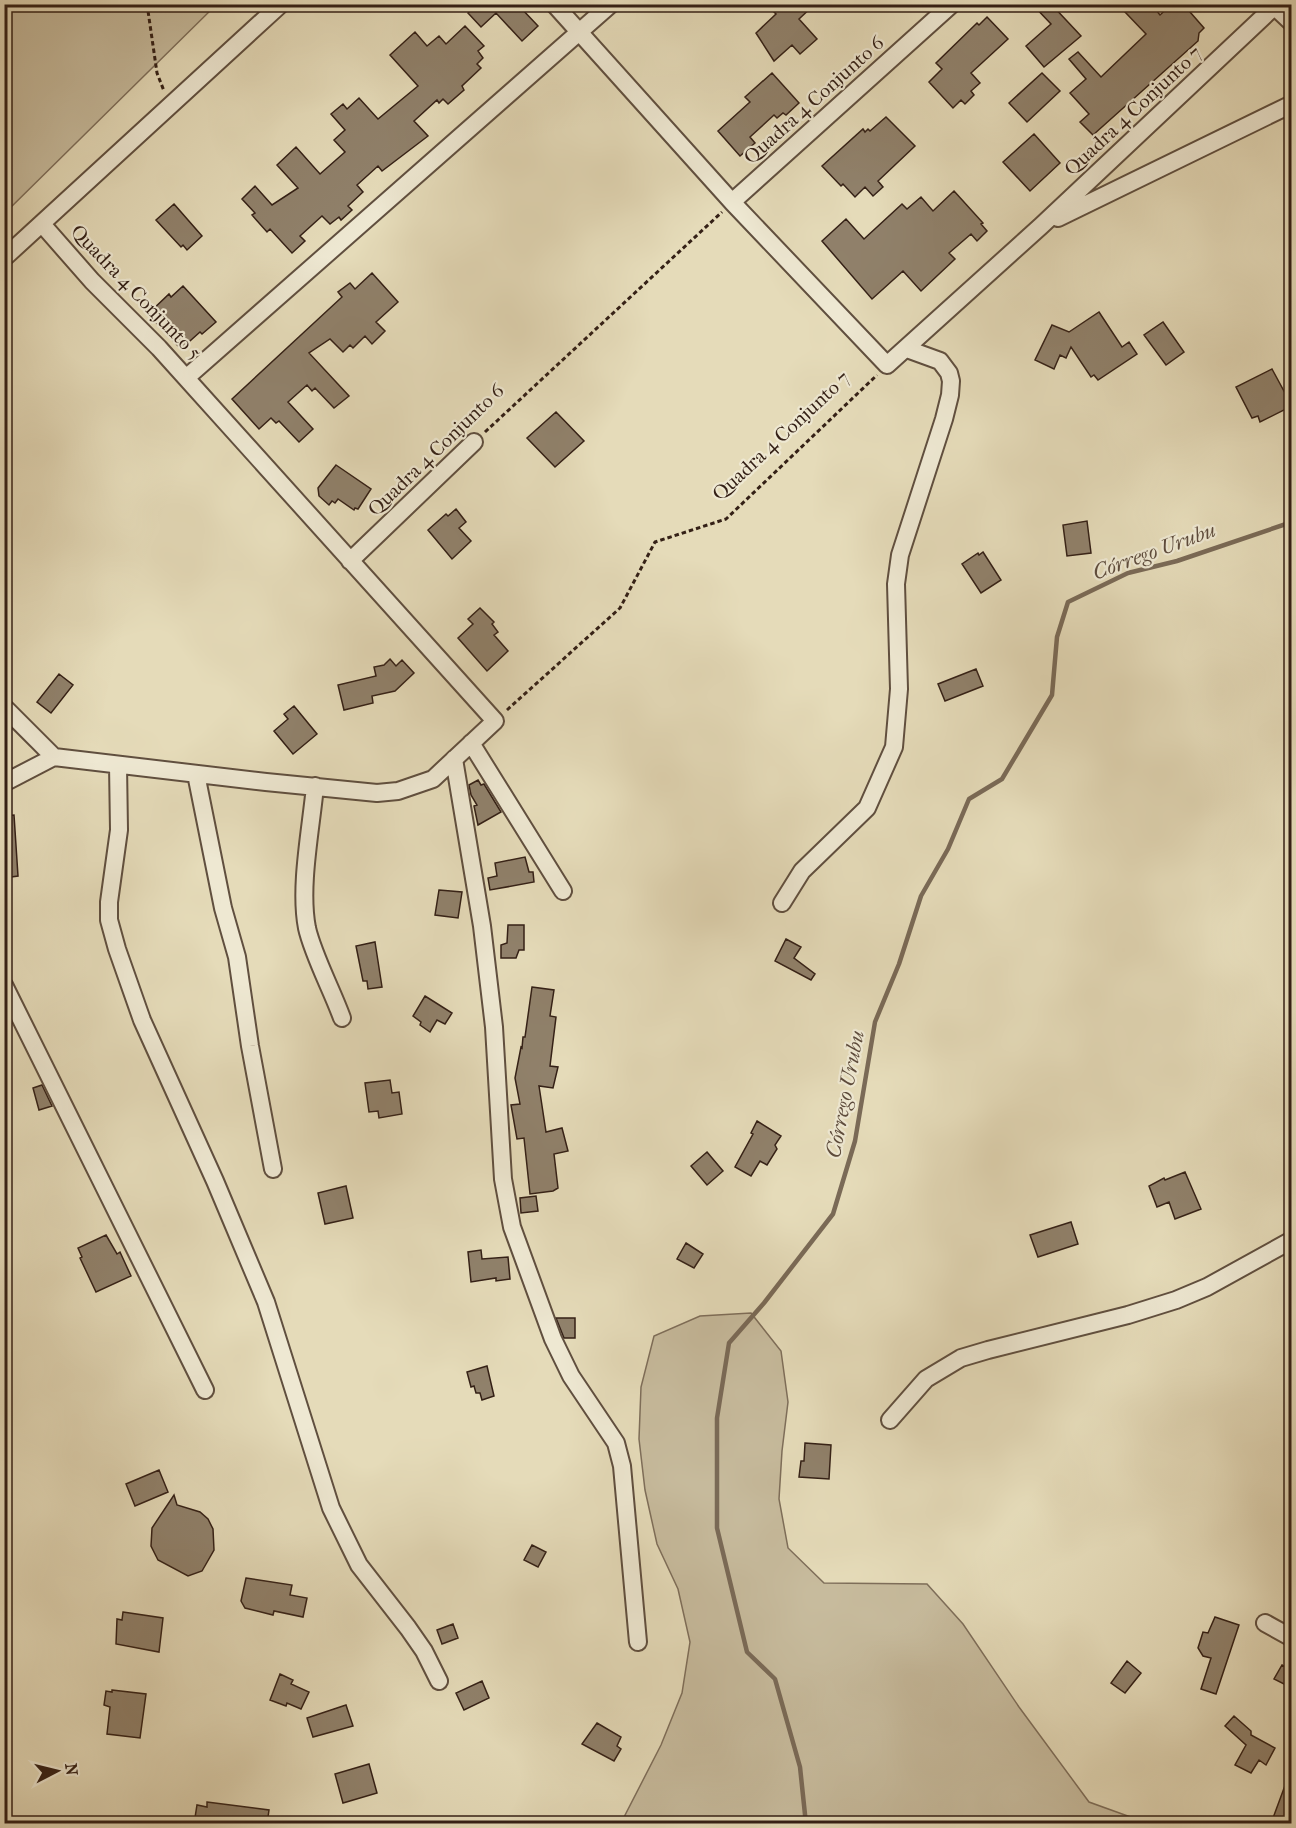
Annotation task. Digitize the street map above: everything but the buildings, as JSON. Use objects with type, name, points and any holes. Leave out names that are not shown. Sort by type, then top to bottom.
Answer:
[{"type":"street","name":"Quadra 4 Conjunto 5","points":[[281,4],[42,224],[92,281],[186,378],[611,4]]},
{"type":"street","points":[[554,4],[732,202],[887,365]]},
{"type":"street","name":"Quadra 4 Conjunto 6","points":[[732,202],[951,4]]},
{"type":"street","points":[[1275,5],[1292,24]]},
{"type":"street","name":"Quadra 4 Conjunto 7","points":[[887,365],[1041,226],[1275,5]]},
{"type":"street","points":[[1041,226],[1292,104]]},
{"type":"street","points":[[4,258],[42,224]]},
{"type":"street","points":[[782,903],[802,872],[867,808],[894,747],[899,689],[896,594],[899,565],[906,534],[944,419],[951,381],[950,373],[940,361],[907,349]]},
{"type":"street","points":[[4,783],[54,757],[377,793],[398,791],[432,779],[495,721],[186,378]]},
{"type":"street","name":"Quadra 4 Conjunto 6","points":[[350,561],[474,442]]},
{"type":"street","points":[[4,707],[54,757]]},
{"type":"street","points":[[471,743],[563,891]]},
{"type":"street","points":[[454,759],[482,926],[494,1027],[503,1179],[513,1227],[553,1339],[571,1376],[616,1443],[622,1466],[638,1642]]},
{"type":"street","points":[[118,765],[119,830],[109,902],[109,920],[117,949],[146,1029],[215,1181],[266,1302],[331,1508],[359,1565],[408,1628],[439,1681]]},
{"type":"street","points":[[196,774],[223,908],[237,957],[250,1046],[273,1169]]},
{"type":"street","points":[[315,786],[304,912],[308,931],[342,1018]]},
{"type":"street","points":[[4,985],[205,1390]]},
{"type":"street","points":[[890,1420],[926,1380],[961,1358],[1128,1315],[1176,1300],[1217,1282],[1292,1240]]},
{"type":"street","points":[[1265,1623],[1292,1638]]},
{"type":"path","points":[[147,4],[157,73],[170,107]]},
{"type":"path","name":"Quadra 4 Conjunto 6","points":[[474,442],[732,202]]},
{"type":"path","name":"Quadra 4 Conjunto 7","points":[[495,721],[620,608],[655,542],[726,519],[887,365]]},
{"type":"shaded area","points":[[5,4],[216,4],[216,5],[5,213]]},
{"type":"shaded area","points":[[751,1313],[781,1351],[788,1402],[779,1499],[788,1548],[824,1583],[927,1584],[963,1624],[1019,1707],[1089,1802],[1136,1819],[1187,1820],[1189,1823],[621,1823],[661,1745],[682,1693],[690,1642],[678,1589],[657,1544],[645,1490],[639,1439],[641,1387],[654,1336],[700,1316]]},
{"type":"waterway","name":"Córrego Urubu","points":[[806,1824],[800,1767],[775,1679],[747,1652],[717,1528],[717,1418],[729,1343],[764,1303],[833,1214],[855,1141],[875,1022],[899,964],[921,896],[948,849],[969,799],[1002,779],[1052,695],[1057,637],[1068,602],[1128,573],[1177,561],[1292,522]]}]
